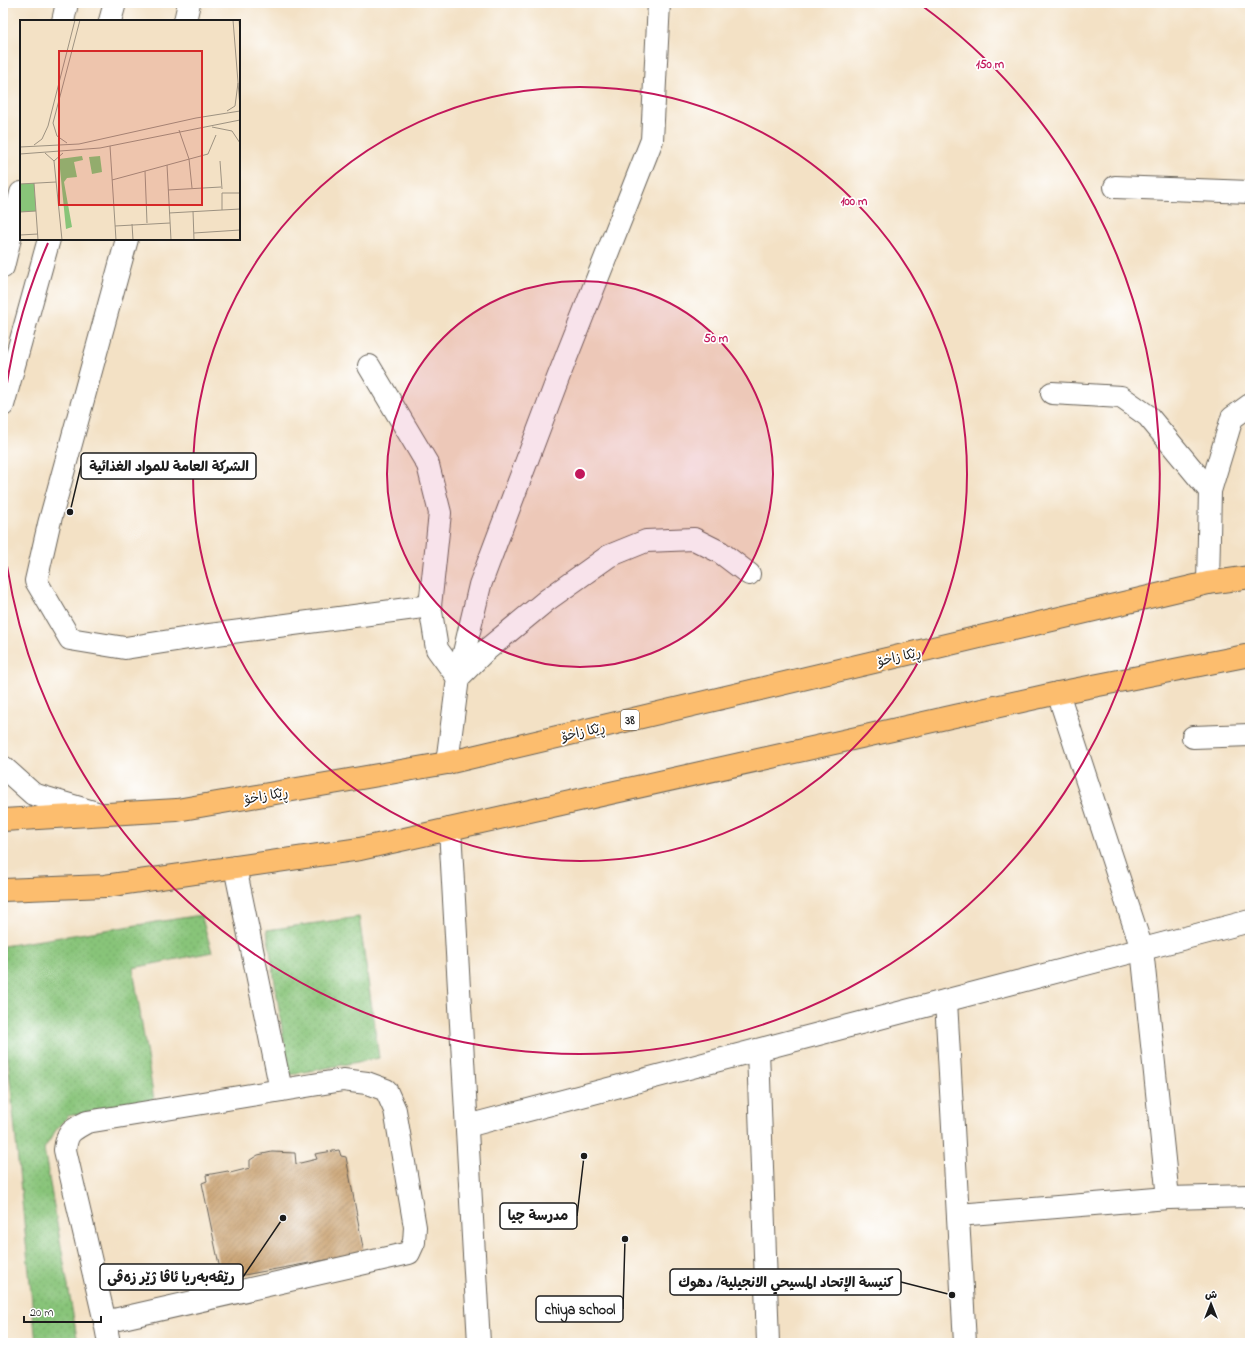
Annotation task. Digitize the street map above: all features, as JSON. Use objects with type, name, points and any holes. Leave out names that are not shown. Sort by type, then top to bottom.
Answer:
[{"type":"highway","name":"ڕێکا زاخۆ","points":[[3,820],[176,810],[447,763],[1208,583],[1250,576]]},
{"type":"highway","points":[[3,890],[105,886],[360,849],[1058,693],[1247,656]]},
{"type":"street","points":[[110,20],[115,3]]},
{"type":"street","points":[[185,20],[190,3]]},
{"type":"street","points":[[447,763],[458,678],[480,585],[558,378],[652,140],[660,3]]},
{"type":"street","points":[[1115,187],[1250,192]]},
{"type":"street","points":[[3,267],[20,197]]},
{"type":"street","points":[[3,405],[49,240]]},
{"type":"street","points":[[127,240],[49,524],[36,581],[70,639],[126,648],[202,636],[430,606]]},
{"type":"street","points":[[369,366],[428,465],[440,513],[430,606],[437,649],[458,678]]},
{"type":"street","points":[[1052,393],[1121,397],[1148,416],[1210,491]]},
{"type":"street","points":[[1208,583],[1210,491],[1232,418],[1250,405]]},
{"type":"street","points":[[458,678],[484,652],[547,600],[609,556],[646,541],[694,539],[720,552],[748,574]]},
{"type":"street","points":[[1058,693],[1142,949],[1168,1198]]},
{"type":"street","points":[[1193,736],[1250,735]]},
{"type":"street","points":[[3,767],[33,794],[103,815]]},
{"type":"street","points":[[450,829],[479,1343]]},
{"type":"street","points":[[235,867],[281,1090]]},
{"type":"street","points":[[3,900],[12,895],[34,889]]},
{"type":"street","points":[[467,1126],[1250,921]]},
{"type":"street","points":[[946,1001],[965,1343]]},
{"type":"street","points":[[758,1050],[768,1343]]},
{"type":"street","points":[[105,1322],[409,1253],[414,1242],[415,1227],[395,1110],[386,1090],[367,1083],[343,1080],[87,1122],[74,1129],[67,1137],[65,1150],[105,1322],[108,1343]]},
{"type":"street","points":[[958,1215],[1168,1198],[1250,1196]]},
{"type":"green space","points":[[201,915],[212,952],[133,968],[154,1100],[68,1116],[56,1130],[44,1149],[78,1343],[36,1343],[3,1009],[3,946]]},
{"type":"green space","points":[[359,917],[379,1058],[289,1075],[267,930]]},
{"type":"building","points":[[339,1150],[341,1156],[346,1157],[364,1253],[222,1279],[202,1183],[207,1181],[206,1175],[228,1171],[230,1173],[250,1168],[250,1160],[258,1155],[272,1152],[295,1153],[296,1164],[317,1159],[315,1154]]},
{"type":"place","name":"الشركة العامة للمواد الغذائية","points":[[70,512]]},
{"type":"place","name":"مدرسة چيا","points":[[584,1156]]},
{"type":"place","name":"رێڤەبەریا ئاڤا ژێر زەڤی","points":[[283,1218]]},
{"type":"place","name":"chiya school","points":[[625,1239]]},
{"type":"place","name":"كنيسة الإتحاد المسيحي الانجيلية/ دهوك","points":[[952,1295]]}]
